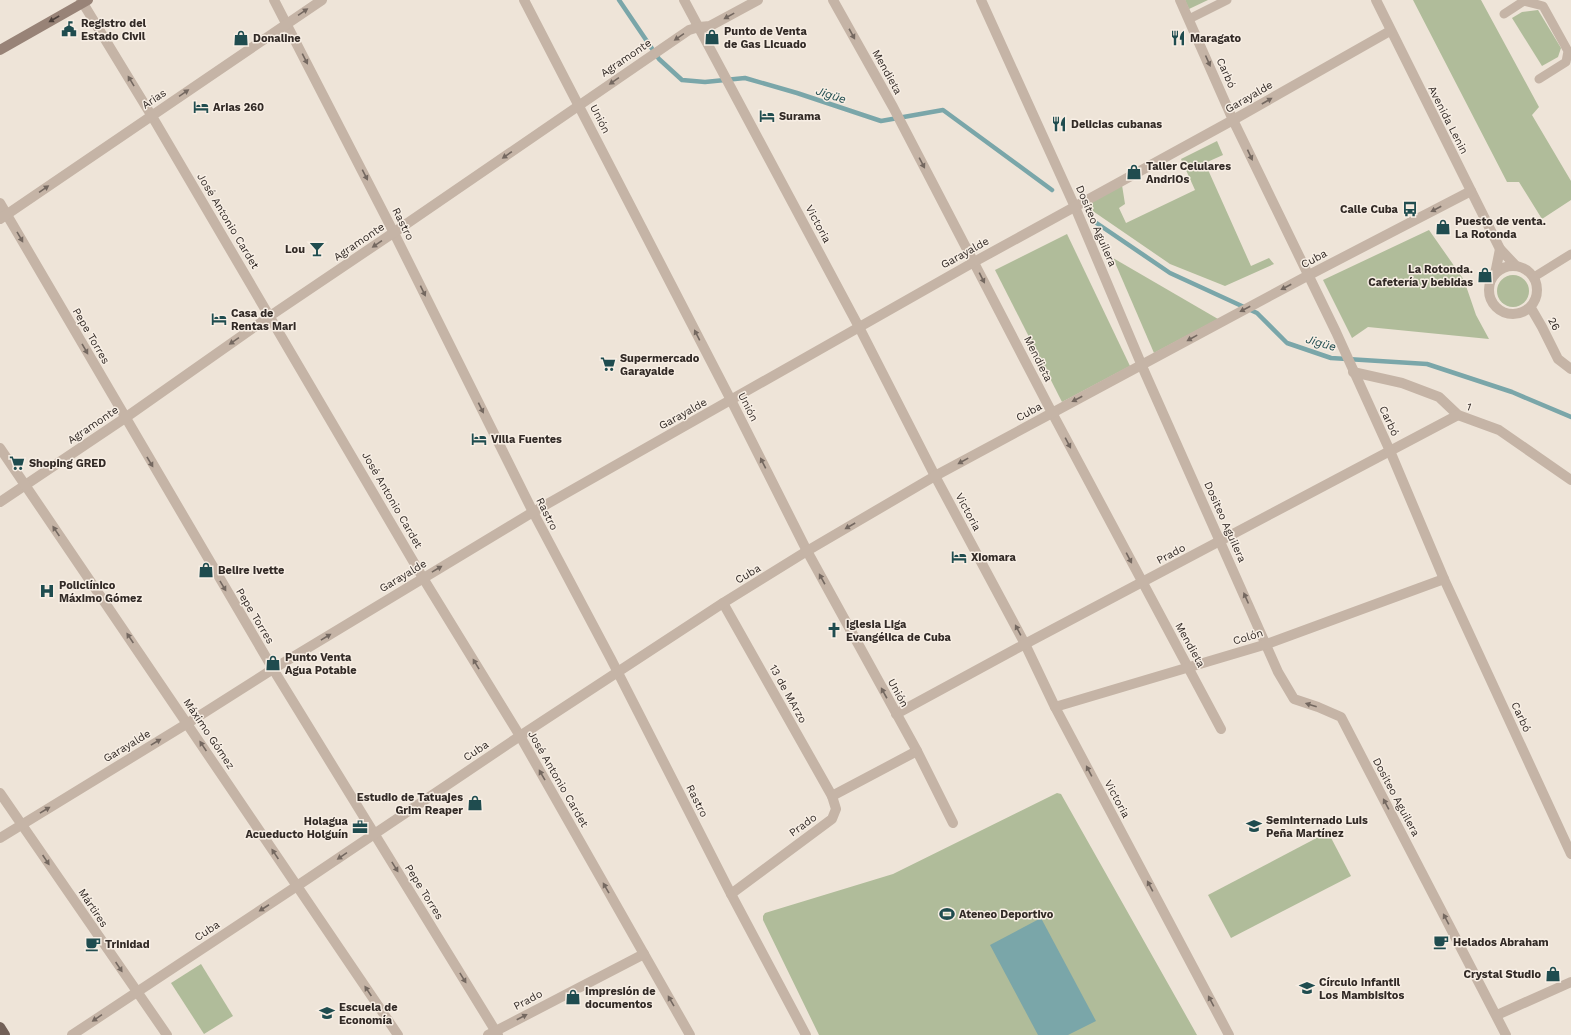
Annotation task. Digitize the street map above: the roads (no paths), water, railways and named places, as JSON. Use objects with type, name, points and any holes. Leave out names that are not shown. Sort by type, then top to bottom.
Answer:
[{"type":"main road","points":[[0,50],[84,1]]},
{"type":"main road","points":[[0,1027],[5,1035]]},
{"type":"street","name":"Rastro","points":[[274,0],[394,233],[533,512],[731,894],[806,1035]]},
{"type":"street","name":"Arias","points":[[3,217],[322,0]]},
{"type":"street","name":"Unión","points":[[524,0],[580,105],[807,551],[917,751],[953,823]]},
{"type":"street","name":"Victoria","points":[[684,0],[722,68],[859,327],[935,476],[1025,644],[1055,707],[1229,1035]]},
{"type":"street","name":"Agramonte","points":[[0,502],[125,418],[270,316],[394,233],[688,30],[710,26],[758,0]]},
{"type":"street","name":"Mendieta","points":[[833,0],[893,107],[1142,583],[1189,667],[1221,729]]},
{"type":"street","name":"Dositeo Aguilera","points":[[981,0],[1075,207],[1142,365],[1267,644],[1278,672],[1294,699],[1341,717],[1497,1015],[1506,1035]]},
{"type":"street","name":"Carbó","points":[[1180,0],[1233,120],[1307,276],[1336,332],[1390,451],[1444,579],[1571,854]]},
{"type":"street","name":"Avenida Lenin","points":[[1376,0],[1390,31],[1500,249],[1516,266],[1529,272],[1534,277]]},
{"type":"street","name":"José Antonio Cardet","points":[[84,1],[423,578],[520,736],[690,1035]]},
{"type":"street","name":"Garayalde","points":[[0,838],[533,512],[974,262],[1233,120],[1390,31]]},
{"type":"street","name":"Cuba","points":[[72,1035],[520,736],[723,603],[807,551],[935,476],[1052,412],[1470,191]]},
{"type":"street","name":"Pepe Torres","points":[[0,203],[3,217],[125,418],[273,670],[374,834],[494,1034]]},
{"type":"street","points":[[1500,249],[1495,274],[1489,289],[1490,297],[1494,305],[1500,310],[1512,314],[1524,312],[1531,308],[1536,301],[1538,293],[1537,284],[1534,277]]},
{"type":"street","points":[[1495,274],[1508,266],[1516,266]]},
{"type":"street","name":"26","points":[[1531,308],[1558,359],[1571,368]]},
{"type":"street","name":"1","points":[[1353,372],[1402,383],[1439,397],[1458,415],[1499,430],[1571,480]]},
{"type":"street","name":"Prado","points":[[896,714],[1025,644],[1458,415]]},
{"type":"street","name":"Máximo Gómez","points":[[0,448],[188,723],[296,886],[398,1035]]},
{"type":"street","name":"Colón","points":[[1055,707],[1267,644],[1444,579]]},
{"type":"street","name":"13 de MArzo","points":[[723,603],[832,796]]},
{"type":"street","points":[[832,796],[917,751]]},
{"type":"street","name":"Mártires","points":[[0,793],[167,1035]]},
{"type":"street","name":"Prado","points":[[731,894],[832,819],[836,810],[832,796]]},
{"type":"street","name":"Prado","points":[[494,1034],[644,954]]},
{"type":"street","points":[[1497,1015],[1571,982]]},
{"type":"lane","points":[[1189,19],[1227,0]]},
{"type":"lane","points":[[1504,14],[1524,1],[1543,6],[1568,51],[1566,62],[1539,79]]},
{"type":"lane","points":[[1534,277],[1571,254]]},
{"type":"water","points":[[1041,918],[1096,1021],[1068,1035],[1038,1035],[990,945]]},
{"type":"waterway","name":"Jigüe","points":[[619,0],[659,59],[682,80],[705,82],[745,78],[797,93],[881,121],[943,110],[1052,190]]},
{"type":"waterway","name":"Jigüe","points":[[1095,222],[1170,273],[1257,313],[1287,343],[1331,358],[1427,364],[1512,392],[1571,417]]},
{"type":"place","name":"Registro del Estado Civil","points":[[69,29]]},
{"type":"place","name":"Punto de Venta de Gas Licuado","points":[[712,37]]},
{"type":"place","name":"Donaline","points":[[241,38]]},
{"type":"place","name":"Maragato","points":[[1178,38]]},
{"type":"place","name":"Arias 260","points":[[201,107]]},
{"type":"place","name":"Surama","points":[[767,116]]},
{"type":"place","name":"Delicias cubanas","points":[[1059,124]]},
{"type":"place","name":"Taller Celulares AndrIOs","points":[[1134,172]]},
{"type":"place","name":"Calle Cuba","points":[[1410,209]]},
{"type":"place","name":"Puesto de venta. La Rotonda","points":[[1443,227]]},
{"type":"place","name":"Lou","points":[[317,249]]},
{"type":"place","name":"La Rotonda. Cafetería y bebidas","points":[[1485,275]]},
{"type":"place","name":"Casa de Rentas Mari","points":[[219,319]]},
{"type":"place","name":"Supermercado Garayalde","points":[[608,364]]},
{"type":"place","name":"Villa Fuentes","points":[[479,439]]},
{"type":"place","name":"Shoping GRED","points":[[17,463]]},
{"type":"place","name":"Xiomara","points":[[959,557]]},
{"type":"place","name":"Belire Ivette","points":[[206,570]]},
{"type":"place","name":"Policlínico Máximo Gómez","points":[[47,591]]},
{"type":"place","name":"Iglesia Liga Evangélica de Cuba","points":[[834,630]]},
{"type":"place","name":"Punto Venta Agua Potable","points":[[273,663]]},
{"type":"place","name":"Estudio de Tatuajes Grim Reaper","points":[[475,803]]},
{"type":"place","name":"Seminternado Luis Peña Martínez","points":[[1254,826]]},
{"type":"place","name":"Holagua Acueducto Holguín","points":[[360,827]]},
{"type":"place","name":"Ateneo Deportivo","points":[[947,914]]},
{"type":"place","name":"Helados Abraham","points":[[1441,942]]},
{"type":"place","name":"Trinidad","points":[[93,944]]},
{"type":"place","name":"Crystal Studio","points":[[1553,974]]},
{"type":"place","name":"Círculo Infantil Los Mambisitos","points":[[1307,988]]},
{"type":"place","name":"Impresión de documentos","points":[[573,997]]},
{"type":"place","name":"Escuela de Economía","points":[[327,1013]]}]
